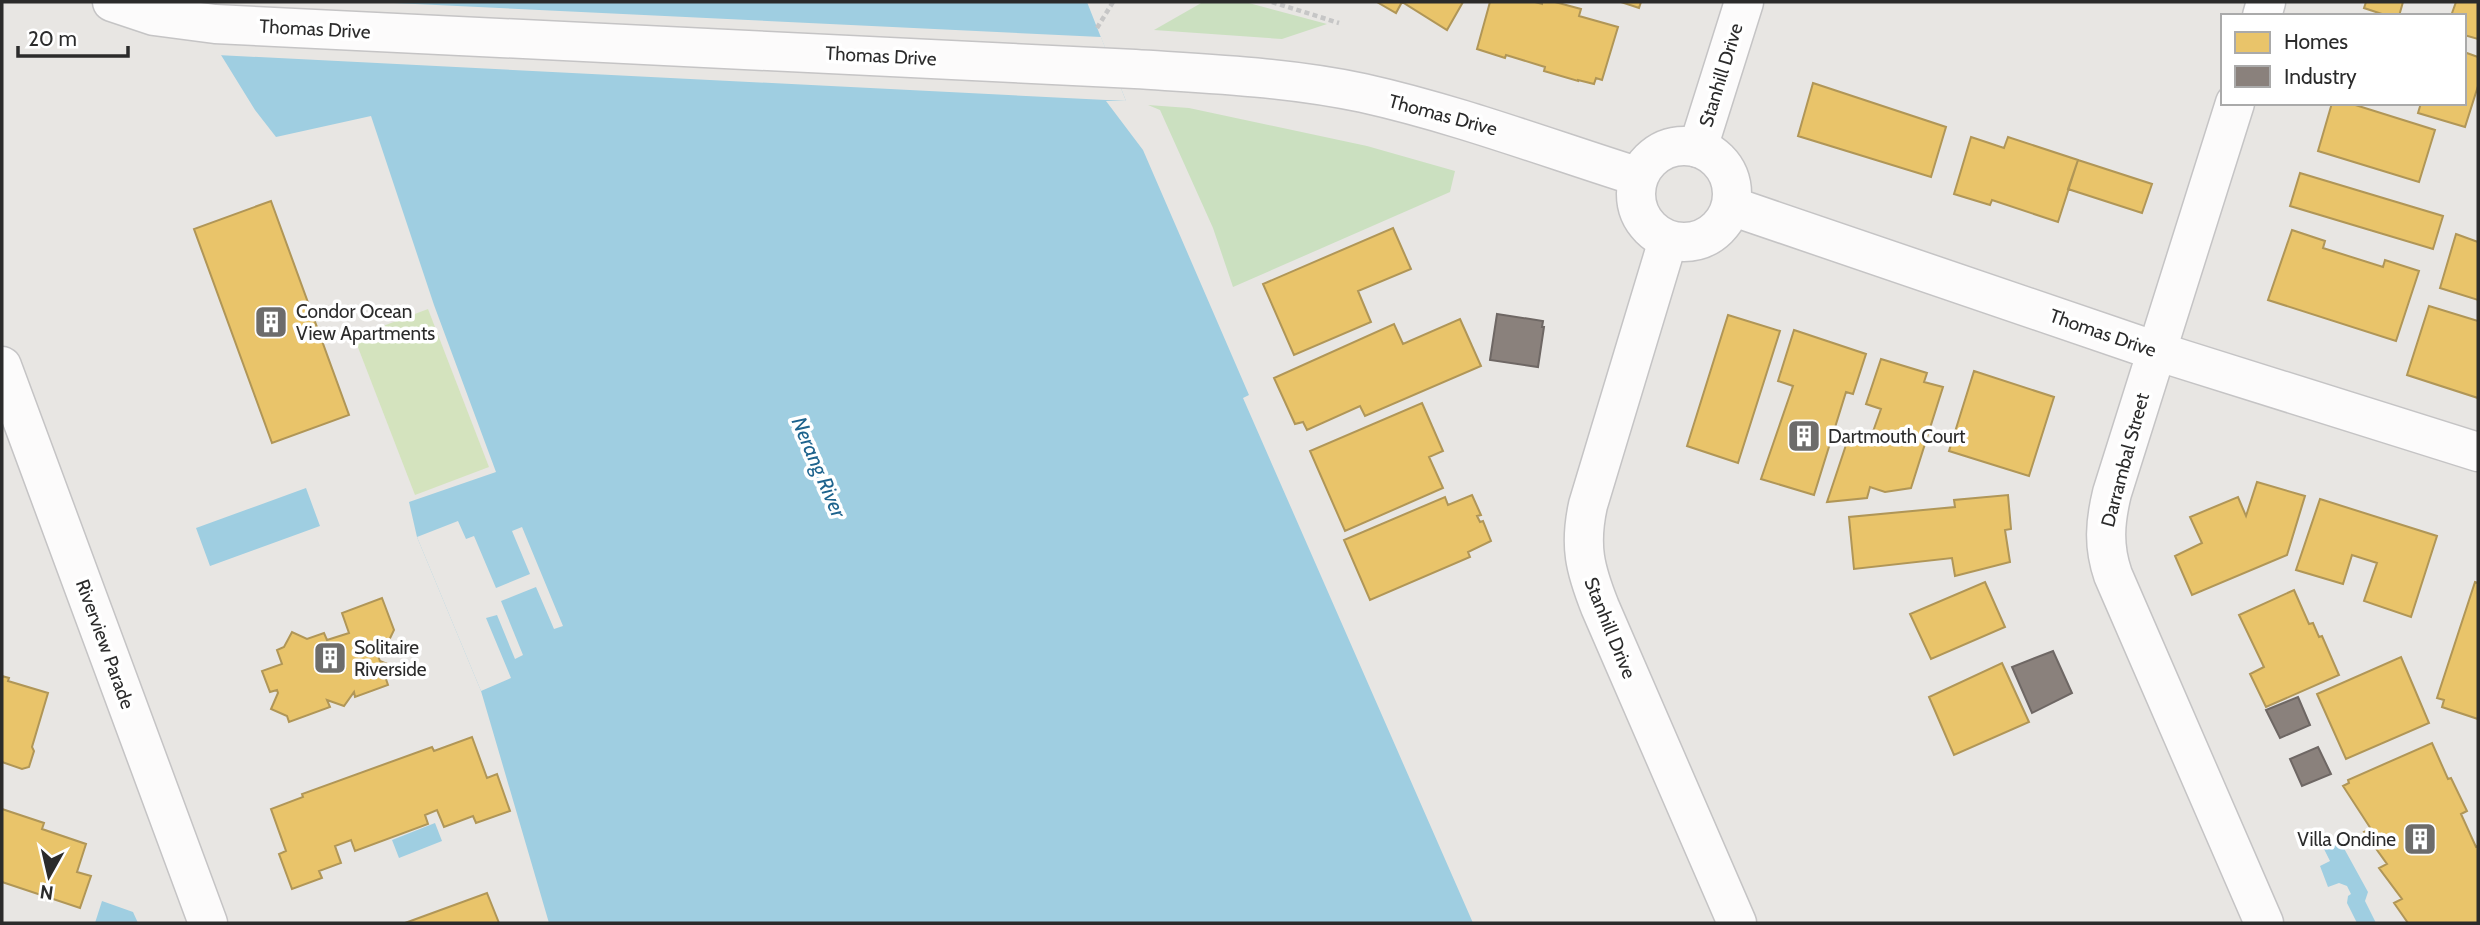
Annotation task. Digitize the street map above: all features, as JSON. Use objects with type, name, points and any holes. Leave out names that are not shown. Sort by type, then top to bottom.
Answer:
[{"type":"main road","name":"Thomas Drive","points":[[112,2],[154,16],[215,24],[1135,69],[1281,80],[1362,93],[1439,112],[1639,177]]},
{"type":"main road","name":"Stanhill Drive","points":[[1698,148],[1744,2]]},
{"type":"main road","name":"Darrambal Street","points":[[2234,105],[2112,493],[2105,521],[2105,547],[2113,575],[2264,923]]},
{"type":"main road","points":[[1670,148],[1698,148],[1712,155],[1722,165],[1733,192],[1731,206],[1724,221],[1714,232],[1692,241],[1668,240],[1654,233],[1637,207],[1635,192],[1639,177],[1646,164],[1657,154],[1670,148]]},
{"type":"main road","name":"Thomas Drive","points":[[1731,206],[2156,351],[2478,452]]},
{"type":"main road","name":"Stanhill Drive","points":[[1668,240],[1588,505],[1583,529],[1583,554],[1600,607],[1737,923]]},
{"type":"main road","name":"Riverview Parade","points":[[2,366],[208,923]]},
{"type":"path","points":[[1093,36],[1113,2]]},
{"type":"path","points":[[1272,2],[1339,23]]},
{"type":"green space","points":[[1203,2],[1245,2],[1327,24],[1282,39],[1154,30]]},
{"type":"green space","points":[[1148,105],[1189,108],[1367,146],[1455,171],[1450,192],[1233,287],[1213,228],[1160,110]]},
{"type":"green space","points":[[428,309],[489,467],[415,495],[354,337]]},
{"type":"water","name":"Nerang River","points":[[217,2],[1087,2],[1126,101],[1106,101],[1143,150],[1249,395],[1243,398],[1473,923],[549,923],[481,691],[417,537],[409,502],[496,472],[434,305],[371,116],[276,137],[255,110],[221,55]]},
{"type":"water","points":[[306,488],[320,526],[210,566],[196,528]]},
{"type":"water","points":[[435,823],[442,841],[399,858],[392,840]]},
{"type":"water","points":[[2340,841],[2368,892],[2365,901],[2376,923],[2357,923],[2347,903],[2351,894],[2347,886],[2339,883],[2328,887],[2320,866],[2330,861],[2324,849]]},
{"type":"water","points":[[102,901],[133,912],[138,923],[95,923]]},
{"type":"pier","points":[[213,2],[373,2],[1101,37],[1126,101],[217,55],[212,24]]},
{"type":"pier","points":[[458,521],[466,539],[474,536],[496,588],[530,574],[512,531],[522,527],[563,626],[554,629],[536,587],[501,601],[523,655],[515,659],[497,615],[486,618],[511,678],[481,691],[417,537]]},
{"type":"building: Homes","points":[[1377,2],[1402,2],[1396,13]]},
{"type":"building: Homes","points":[[1402,2],[1463,2],[1447,30]]},
{"type":"building: Homes","points":[[1490,2],[1555,2],[1581,9],[1579,16],[1618,27],[1602,80],[1596,78],[1594,84],[1578,81],[1544,71],[1545,67],[1477,49]]},
{"type":"building: Homes","points":[[1621,2],[1641,2],[1639,8]]},
{"type":"building: Homes","points":[[2366,2],[2403,2],[2400,14],[2382,14],[2364,8]]},
{"type":"building: Homes","points":[[2456,2],[2478,2],[2478,39],[2466,36],[2466,14],[2452,14]]},
{"type":"building: Homes","points":[[2466,53],[2478,57],[2478,86],[2465,127],[2418,113],[2420,105],[2466,105]]},
{"type":"building: Homes","points":[[1813,83],[1946,127],[1931,177],[1798,136]]},
{"type":"building: Homes","points":[[2331,105],[2355,105],[2435,130],[2419,182],[2318,151]]},
{"type":"building: Homes","points":[[1971,137],[2004,148],[2008,137],[2078,160],[2058,222],[1992,200],[1990,205],[1954,194]]},
{"type":"building: Homes","points":[[2078,160],[2152,184],[2142,213],[2068,189]]},
{"type":"building: Homes","points":[[2300,173],[2443,216],[2433,249],[2290,206]]},
{"type":"building: Homes","name":"Condor Ocean View Apartments","points":[[271,201],[349,415],[272,443],[194,229]]},
{"type":"building: Homes","points":[[1393,228],[1411,269],[1358,291],[1371,322],[1294,355],[1263,284]]},
{"type":"building: Homes","points":[[2292,230],[2325,241],[2323,248],[2383,267],[2385,260],[2419,271],[2396,341],[2268,300]]},
{"type":"building: Homes","points":[[2456,234],[2478,242],[2478,300],[2440,288]]},
{"type":"building: Homes","points":[[2429,306],[2478,321],[2478,398],[2407,375]]},
{"type":"building: Homes","points":[[1728,315],[1780,331],[1738,463],[1687,446]]},
{"type":"building: Homes","points":[[1460,319],[1481,366],[1365,416],[1360,406],[1307,430],[1303,422],[1295,424],[1274,378],[1394,324],[1403,344]]},
{"type":"building: Homes","name":"Dartmouth Court","points":[[1794,330],[1866,354],[1853,394],[1846,392],[1814,495],[1761,479],[1793,386],[1778,381]]},
{"type":"building: Homes","points":[[1881,359],[1927,373],[1924,382],[1943,387],[1911,488],[1885,492],[1870,487],[1867,498],[1827,502],[1850,433],[1870,440],[1881,409],[1866,404]]},
{"type":"building: Homes","points":[[1974,371],[2054,397],[2029,476],[1949,451]]},
{"type":"building: Homes","points":[[1422,403],[1443,451],[1429,457],[1443,488],[1345,531],[1310,451]]},
{"type":"building: Homes","points":[[2257,482],[2305,496],[2287,555],[2192,595],[2175,556],[2202,543],[2190,517],[2238,497],[2246,516]]},
{"type":"building: Homes","points":[[1472,495],[1481,515],[1477,516],[1480,522],[1483,521],[1491,541],[1468,552],[1470,557],[1370,600],[1344,540],[1445,497],[1448,505]]},
{"type":"building: Homes","points":[[2008,495],[2011,529],[2005,530],[2010,562],[1955,576],[1952,558],[1854,569],[1849,517],[1955,507],[1954,500]]},
{"type":"building: Homes","points":[[2320,499],[2437,536],[2411,617],[2364,601],[2377,563],[2352,555],[2343,584],[2296,570]]},
{"type":"building: Homes","points":[[1985,582],[2005,627],[1931,659],[1910,614]]},
{"type":"building: Homes","points":[[2475,582],[2478,583],[2478,719],[2442,707],[2444,700],[2437,698]]},
{"type":"building: Homes","points":[[2294,590],[2309,624],[2313,623],[2319,637],[2322,636],[2339,675],[2266,707],[2250,674],[2264,667],[2239,615]]},
{"type":"building: Homes","name":"Solitaire Riverside","points":[[382,598],[394,630],[382,655],[378,656],[380,661],[392,666],[386,679],[388,685],[355,697],[354,692],[344,706],[327,700],[330,707],[289,722],[287,716],[271,709],[278,693],[277,690],[270,692],[262,671],[282,664],[277,650],[284,647],[292,632],[307,639],[324,633],[327,640],[349,633],[342,613]]},
{"type":"building: Homes","points":[[2401,657],[2429,723],[2346,759],[2317,694]]},
{"type":"building: Homes","points":[[2002,663],[2029,722],[1954,755],[1929,697]]},
{"type":"building: Homes","points":[[2,676],[9,678],[8,681],[48,693],[29,767],[22,769],[2,762]]},
{"type":"building: Homes","points":[[472,737],[487,778],[497,774],[510,811],[476,823],[473,816],[444,827],[437,810],[425,815],[428,824],[355,851],[351,840],[335,846],[341,863],[319,871],[322,878],[292,889],[279,854],[286,851],[271,809],[303,797],[302,794],[432,747],[434,751]]},
{"type":"building: Homes","name":"Villa Ondine","points":[[2432,743],[2448,779],[2451,778],[2467,811],[2461,814],[2476,847],[2478,846],[2478,923],[2408,923],[2394,903],[2402,899],[2379,868],[2387,864],[2364,832],[2371,829],[2343,786],[2349,783],[2348,780]]},
{"type":"building: Homes","points":[[2,809],[44,823],[42,829],[86,844],[77,872],[91,876],[80,908],[2,882]]},
{"type":"building: Homes","points":[[487,893],[499,923],[405,923]]},
{"type":"building: Industry","points":[[1497,314],[1543,321],[1538,367],[1490,360]]},
{"type":"building: Industry","points":[[2053,651],[2072,693],[2032,713],[2012,667]]},
{"type":"building: Industry","points":[[2298,697],[2310,725],[2280,738],[2266,710]]},
{"type":"building: Industry","points":[[2318,747],[2331,774],[2302,786],[2290,759]]},
{"type":"place","name":"Condor Ocean View Apartments","points":[[271,322]]},
{"type":"place","name":"Dartmouth Court","points":[[1804,436]]},
{"type":"place","name":"Solitaire Riverside","points":[[330,658]]},
{"type":"place","name":"Villa Ondine","points":[[2420,839]]}]
